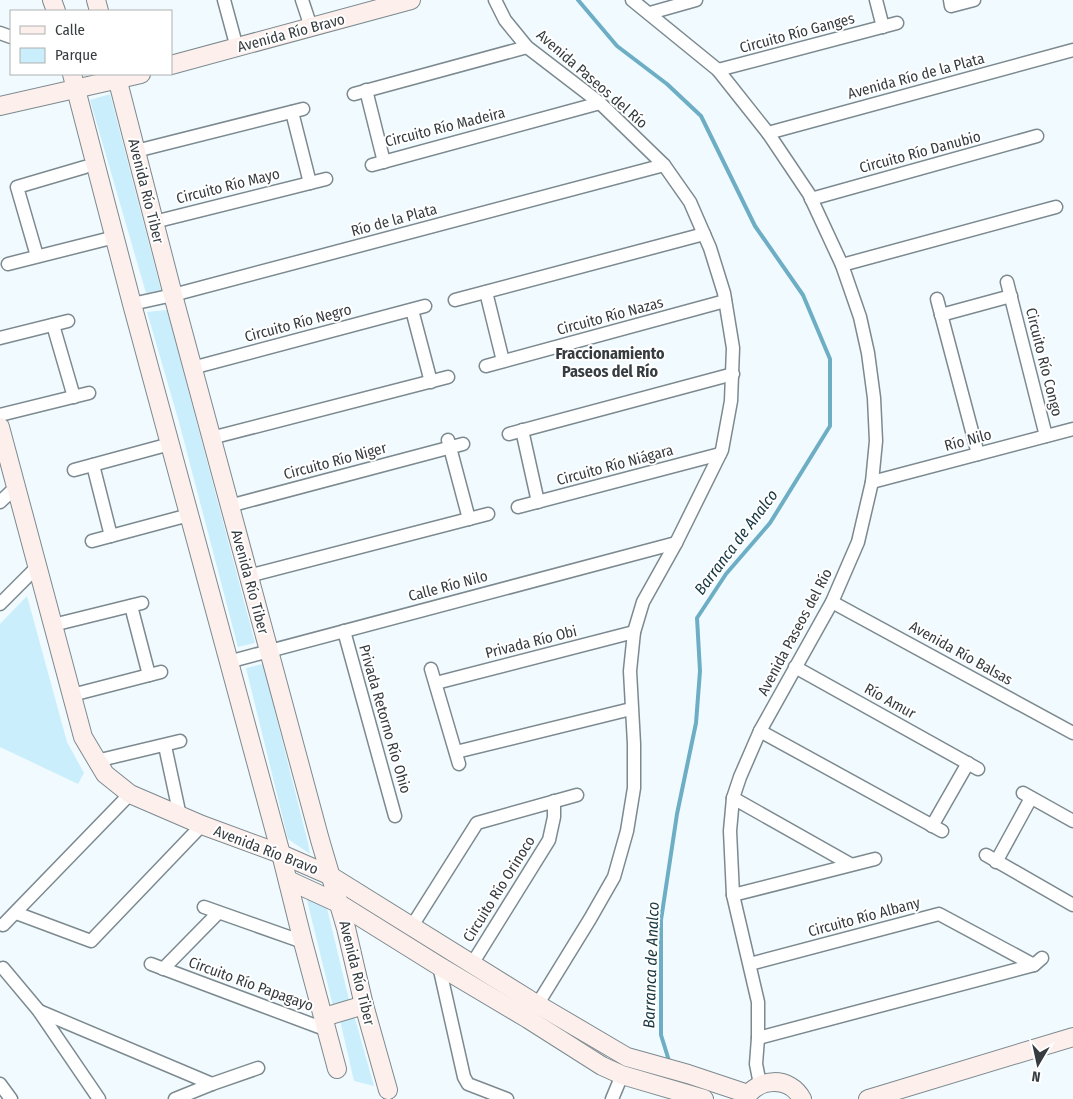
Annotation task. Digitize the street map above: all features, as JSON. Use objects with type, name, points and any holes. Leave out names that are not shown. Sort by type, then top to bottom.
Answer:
[{"type":"street","points":[[224,0],[237,48]]},
{"type":"street","points":[[302,0],[311,27]]},
{"type":"street","name":"Avenida Río Bravo","points":[[172,65],[411,0]]},
{"type":"street","name":"Avenida Paseos del Río","points":[[495,0],[505,20],[528,47],[600,103],[664,165],[690,202],[710,248],[725,301],[733,348],[731,401],[720,454],[676,543],[643,602],[634,632],[630,671],[634,744],[634,788],[627,831],[614,877],[533,1012]]},
{"type":"street","name":"Avenida Paseos del Río","points":[[632,0],[718,70],[768,133],[811,199],[842,265],[860,316],[868,352],[874,398],[875,433],[872,482],[858,542],[832,602],[760,731],[740,777],[734,798],[730,831],[733,895],[758,1002],[758,1038],[751,1093]]},
{"type":"street","points":[[650,13],[696,0]]},
{"type":"street","points":[[876,0],[883,26]]},
{"type":"street","points":[[950,0],[951,6],[974,0]]},
{"type":"street","name":"Circuito Río Ganges","points":[[718,70],[897,23]]},
{"type":"street","name":"Circuito Río Madeira","points":[[528,47],[360,92],[378,164],[600,103]]},
{"type":"street","name":"Avenida Río de la Plata","points":[[768,133],[1073,50]]},
{"type":"street","points":[[0,106],[74,81],[132,75]]},
{"type":"street","name":"Avenida Río Tiber","points":[[117,77],[192,368],[329,875],[346,928],[364,1005],[388,1090]]},
{"type":"street","points":[[74,81],[337,1068]]},
{"type":"street","points":[[136,151],[297,111],[310,183]]},
{"type":"street","name":"Circuito Río Danubio","points":[[811,199],[1037,136]]},
{"type":"street","name":"Río de la Plata","points":[[132,304],[173,295],[664,165]]},
{"type":"street","points":[[37,256],[17,187],[85,167]]},
{"type":"street","name":"Circuito Río Mayo","points":[[154,222],[326,179]]},
{"type":"street","points":[[842,265],[1056,208]]},
{"type":"street","points":[[455,300],[704,234]]},
{"type":"street","points":[[8,264],[115,236]]},
{"type":"street","name":"Circuito Río Congo","points":[[1008,282],[1046,436]]},
{"type":"street","points":[[486,292],[503,362]]},
{"type":"street","name":"Circuito Río Congo","points":[[941,315],[1011,296]]},
{"type":"street","points":[[937,299],[978,454]]},
{"type":"street","name":"Circuito Río Nazas","points":[[486,366],[725,301]]},
{"type":"street","name":"Circuito Río Negro","points":[[192,368],[425,306]]},
{"type":"street","points":[[412,310],[431,382]]},
{"type":"street","points":[[0,338],[68,321]]},
{"type":"street","points":[[54,325],[74,397]]},
{"type":"street","points":[[509,434],[733,374]]},
{"type":"street","points":[[211,438],[448,377]]},
{"type":"street","points":[[0,426],[89,393]]},
{"type":"street","name":"Avenida Río Bravo","points":[[0,426],[83,737],[96,762],[105,774],[130,794],[202,825],[281,854],[329,875],[472,964],[602,1066],[622,1075],[701,1098]]},
{"type":"street","name":"Río Nilo","points":[[872,482],[1073,429]]},
{"type":"street","points":[[522,430],[538,502]]},
{"type":"street","points":[[449,443],[469,519]]},
{"type":"street","name":"Circuito Río Niger","points":[[229,506],[449,443],[463,444]]},
{"type":"street","points":[[74,470],[170,444]]},
{"type":"street","name":"Circuito Río Niágara","points":[[518,507],[720,454]]},
{"type":"street","points":[[93,465],[112,536]]},
{"type":"street","points":[[0,502],[16,487]]},
{"type":"street","points":[[248,576],[488,514]]},
{"type":"street","points":[[92,541],[189,515]]},
{"type":"street","name":"Calle Río Nilo","points":[[228,662],[676,543]]},
{"type":"street","points":[[0,604],[37,567]]},
{"type":"street","name":"Avenida Río Balsas","points":[[832,602],[1073,733]]},
{"type":"street","points":[[53,626],[136,604],[155,673],[72,695]]},
{"type":"street","name":"Privada Retorno Río Ohio","points":[[344,631],[395,816]]},
{"type":"street","name":"Privada Río Obi","points":[[436,683],[634,632]]},
{"type":"street","name":"Río Amur","points":[[760,731],[937,829],[973,766],[795,667]]},
{"type":"street","points":[[431,669],[457,758],[631,709]]},
{"type":"street","points":[[96,762],[180,742]]},
{"type":"street","points":[[165,746],[180,816]]},
{"type":"street","points":[[3,925],[130,794]]},
{"type":"street","name":"Circuito Río Orinoco","points":[[412,926],[476,823],[577,795]]},
{"type":"street","points":[[1073,821],[1027,795],[991,859],[1073,905]]},
{"type":"street","points":[[734,798],[850,864]]},
{"type":"street","name":"Circuito Río Orinoco","points":[[472,964],[548,840],[554,817],[554,801]]},
{"type":"street","points":[[16,913],[91,941],[202,825]]},
{"type":"street","points":[[733,895],[875,859]]},
{"type":"street","name":"Avenida Río Bravo","points":[[288,880],[338,903],[439,966],[627,1057],[751,1093],[774,1082],[788,1084],[799,1093],[802,1099]]},
{"type":"street","points":[[204,906],[218,913],[302,942]]},
{"type":"street","name":"Circuito Río Papagayo","points":[[218,913],[157,966],[325,1023]]},
{"type":"street","name":"Circuito Río Albany","points":[[750,964],[939,914],[1038,961],[758,1038]]},
{"type":"street","points":[[439,966],[464,1077],[468,1084],[507,1099]]},
{"type":"street","points":[[3,968],[39,1011],[99,1099]]},
{"type":"street","points":[[325,1023],[364,1005]]},
{"type":"street","points":[[39,1011],[212,1084]]},
{"type":"street","points":[[868,1099],[1073,1037]]},
{"type":"street","points":[[175,1099],[258,1068]]},
{"type":"street","points":[[612,1099],[622,1075]]},
{"type":"street","points":[[0,1084],[11,1099]]},
{"type":"green space","points":[[110,94],[161,290],[146,293],[90,100]]},
{"type":"green space","points":[[167,310],[255,643],[238,647],[179,422],[147,312]]},
{"type":"green space","points":[[27,596],[67,742],[84,773],[78,784],[0,747],[0,624]]},
{"type":"green space","points":[[263,664],[310,854],[288,839],[246,668]]},
{"type":"green space","points":[[306,896],[327,908],[350,1004],[333,1006]]},
{"type":"green space","points":[[354,1015],[374,1086],[354,1081],[340,1020]]},
{"type":"waterway","name":"Barranca de Analco","points":[[578,0],[617,46],[667,84],[701,116],[755,226],[803,295],[830,359],[830,426],[770,523],[726,574],[697,618],[700,671],[696,723],[677,814],[661,920],[661,1035],[670,1064]]},
{"type":"district","name":"Fraccionamiento Paseos del Río","points":[[610,362]]}]
